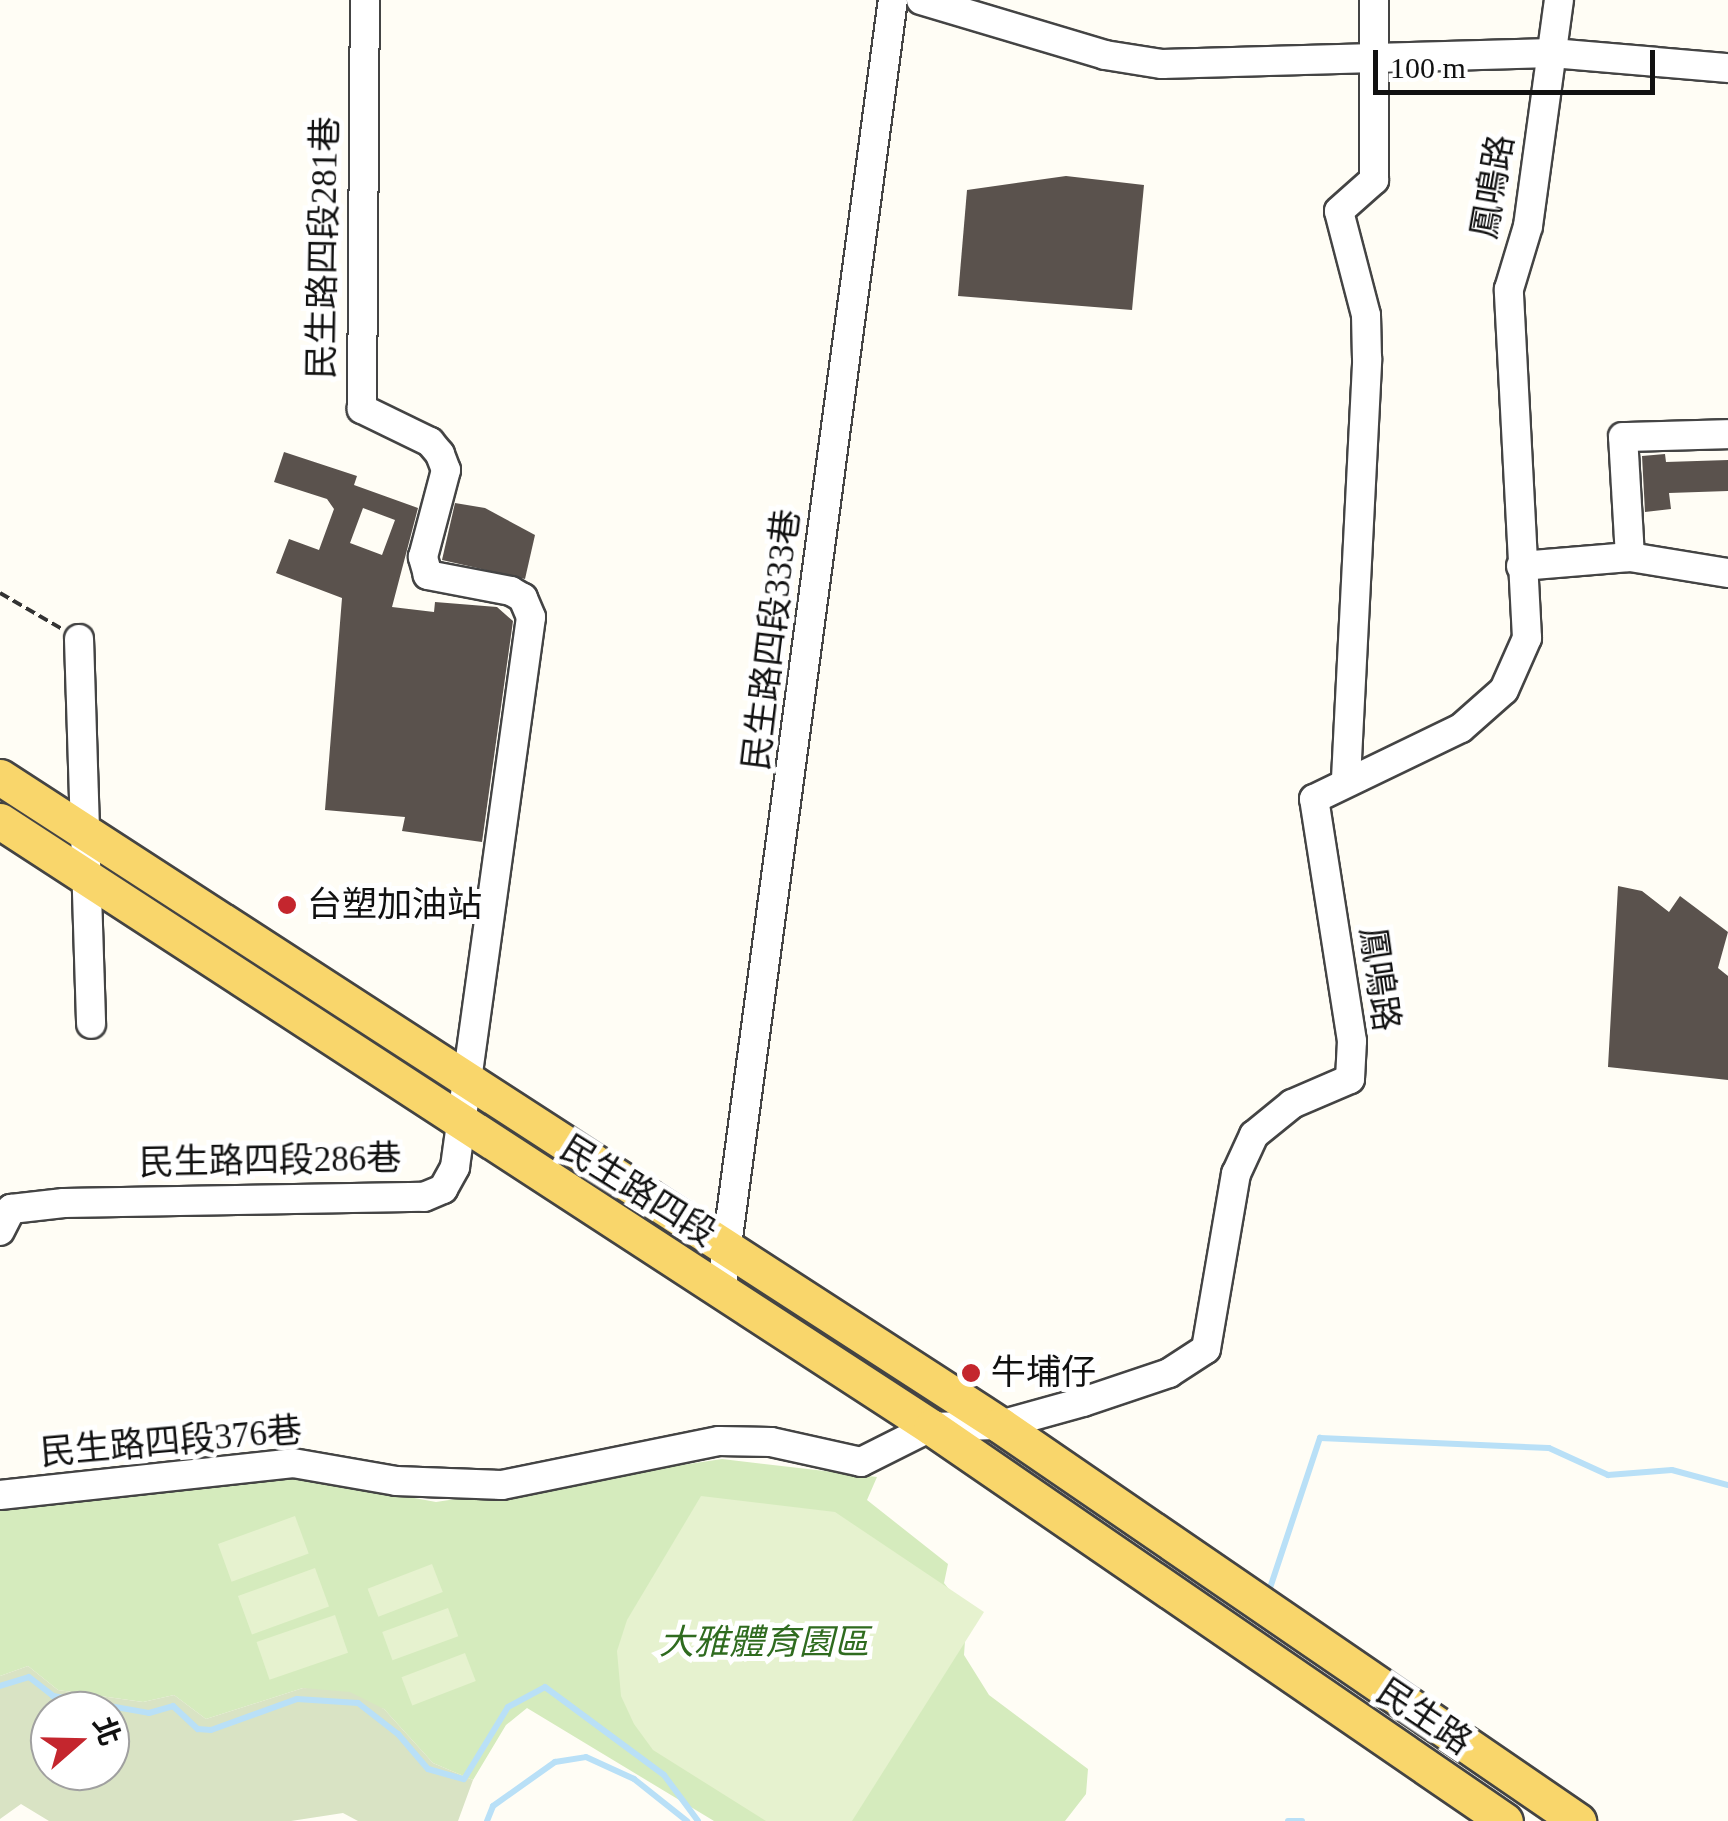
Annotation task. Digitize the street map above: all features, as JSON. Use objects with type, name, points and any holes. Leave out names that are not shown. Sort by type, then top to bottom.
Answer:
[{"type":"main road","name":"民生路四段","points":[[0,778],[1000,1425],[1271,1613]]},
{"type":"main road","name":"民生路四段","points":[[0,821],[84,871],[931,1427],[1249,1648]]},
{"type":"main road","name":"民生路","points":[[1271,1613],[1578,1821]]},
{"type":"main road","name":"民生路","points":[[1249,1648],[1506,1821]]},
{"type":"street","name":"民生路四段281巷","points":[[366,0],[362,409],[430,442],[440,454],[446,470],[423,557],[428,576],[510,591],[524,598],[530,617],[468,1083]]},
{"type":"street","name":"民生路四段333巷","points":[[721,1290],[731,1250],[893,0]]},
{"type":"street","points":[[921,0],[1001,11],[1162,64],[1552,53],[1728,68]]},
{"type":"street","points":[[1346,779],[1367,360],[1366,315],[1338,211],[1374,180],[1374,0]]},
{"type":"street","name":"鳳鳴路","points":[[931,1427],[1000,1425],[1170,1373],[1206,1349],[1232,1193],[1254,1135],[1292,1104],[1350,1079],[1352,1042],[1314,798],[1346,779],[1462,728],[1504,690],[1528,638],[1509,290],[1528,226],[1559,0]]},
{"type":"street","points":[[1630,557],[1623,437],[1728,434]]},
{"type":"street","points":[[1522,566],[1630,557],[1728,573]]},
{"type":"street","points":[[80,639],[91,1024]]},
{"type":"street","name":"民生路四段286巷","points":[[0,1232],[12,1209],[64,1203],[424,1197],[443,1189],[454,1167],[468,1083]]},
{"type":"street","name":"民生路四段376巷","points":[[0,1495],[293,1462],[396,1481],[502,1485],[719,1441],[771,1442],[861,1462],[931,1427]]},
{"type":"path","points":[[0,593],[80,639]]},
{"type":"green space","name":"大雅體育園區","points":[[722,1459],[877,1477],[867,1500],[948,1564],[944,1583],[967,1612],[964,1655],[989,1695],[1088,1769],[1086,1794],[1065,1821],[714,1821],[527,1708],[506,1725],[473,1780],[433,1763],[384,1709],[303,1688],[206,1719],[174,1695],[143,1702],[130,1700],[130,1691],[58,1690],[28,1666],[0,1676],[0,1504],[291,1475],[436,1502]]},
{"type":"green space","points":[[701,1496],[835,1512],[984,1612],[852,1821],[766,1821],[653,1750],[634,1724],[621,1696],[617,1651],[627,1620]]},
{"type":"green space","points":[[295,1516],[309,1554],[232,1582],[218,1544]]},
{"type":"green space","points":[[432,1564],[443,1592],[378,1617],[368,1589]]},
{"type":"green space","points":[[315,1568],[329,1607],[252,1635],[238,1596]]},
{"type":"green space","points":[[448,1608],[458,1636],[392,1660],[382,1632]]},
{"type":"green space","points":[[335,1615],[348,1653],[270,1680],[257,1642]]},
{"type":"green space","points":[[465,1653],[476,1681],[412,1705],[402,1677]]},
{"type":"green space","points":[[28,1666],[58,1690],[65,1691],[30,1691],[30,1791],[130,1791],[130,1700],[143,1702],[174,1695],[206,1719],[303,1688],[350,1692],[384,1709],[433,1763],[473,1780],[458,1821],[358,1821],[343,1813],[291,1821],[49,1821],[21,1804],[0,1819],[0,1676]]},
{"type":"building","points":[[1066,176],[1144,185],[1132,310],[958,296],[967,190]]},
{"type":"building","points":[[284,452],[357,476],[354,485],[418,508],[392,607],[434,612],[435,602],[497,607],[513,621],[482,842],[402,831],[405,817],[325,810],[342,598],[276,573],[289,539],[319,550],[334,509],[327,499],[274,482]],"holes":[[[363,508],[395,520],[382,555],[350,543]]]},
{"type":"building","points":[[1665,454],[1666,462],[1728,460],[1728,491],[1669,493],[1671,509],[1645,512],[1642,456]]},
{"type":"building","points":[[455,503],[485,508],[535,535],[525,579],[442,560]]},
{"type":"building","points":[[1618,886],[1642,891],[1669,912],[1680,896],[1728,932],[1718,968],[1728,976],[1728,1080],[1608,1067]]},
{"type":"waterway","points":[[1267,1597],[1320,1438],[1549,1448],[1608,1475],[1672,1470],[1728,1485]]},
{"type":"waterway","points":[[0,1686],[29,1677],[53,1696],[149,1713],[173,1706],[198,1729],[211,1730],[297,1699],[358,1703],[398,1734],[428,1769],[464,1779],[508,1707],[545,1687],[664,1775],[698,1821]]},
{"type":"waterway","points":[[487,1821],[493,1806],[555,1762],[586,1757],[634,1779],[687,1821]]},
{"type":"waterway","points":[[1288,1821],[1302,1821]]},
{"type":"place","name":"台塑加油站","points":[[287,905]]},
{"type":"place","name":"牛埔仔","points":[[971,1373]]}]
